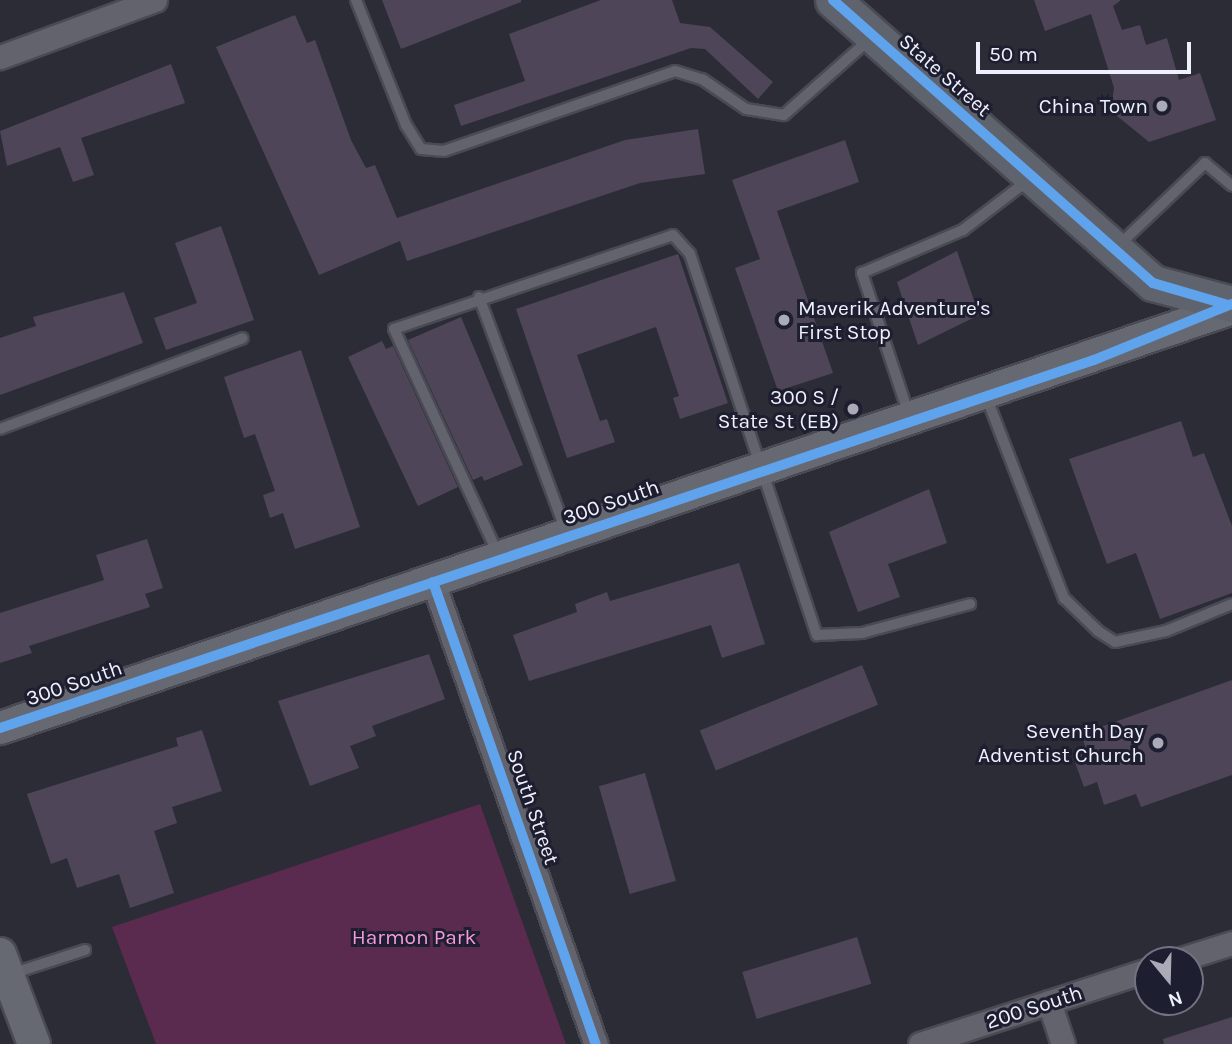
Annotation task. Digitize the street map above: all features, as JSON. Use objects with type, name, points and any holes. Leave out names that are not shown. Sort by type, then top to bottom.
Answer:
[{"type":"main road","name":"State Street","points":[[833,0],[1153,283],[1231,306]]},
{"type":"street","points":[[0,57],[156,0]]},
{"type":"street","name":"300 South","points":[[0,728],[986,396],[1231,306]]},
{"type":"street","name":"South Street","points":[[433,582],[596,1044]]},
{"type":"street","points":[[1204,952],[1232,943]]},
{"type":"street","points":[[4,965],[34,1044]]},
{"type":"street","name":"200 South","points":[[920,1044],[1134,975]]},
{"type":"street","points":[[1049,1002],[1063,1044]]},
{"type":"lane","points":[[356,0],[406,124],[421,149],[444,151],[675,71],[702,79],[746,109],[784,115],[872,37]]},
{"type":"lane","points":[[1115,249],[1205,163],[1232,186]]},
{"type":"lane","points":[[911,421],[862,273],[963,230],[1032,177]]},
{"type":"lane","points":[[501,559],[394,329],[479,297],[673,235],[690,254],[766,470],[817,635],[862,633],[970,604]]},
{"type":"lane","points":[[479,297],[568,537]]},
{"type":"lane","points":[[0,429],[243,338]]},
{"type":"lane","points":[[986,396],[1064,598],[1098,631],[1115,642],[1166,631],[1232,604]]},
{"type":"lane","points":[[4,965],[85,950]]},
{"type":"green space","name":"Harmon Park","points":[[480,804],[566,1044],[156,1044],[112,927]]},
{"type":"building","points":[[382,0],[521,0],[521,2],[401,49]]},
{"type":"building","points":[[601,0],[672,0],[680,23],[710,27],[773,82],[758,99],[705,49],[691,48],[461,126],[454,105],[525,81],[509,34]]},
{"type":"building","points":[[1034,0],[1121,0],[1113,6],[1122,30],[1140,25],[1146,45],[1167,38],[1179,80],[1200,73],[1216,120],[1149,142],[1111,111],[1114,88],[1091,14],[1045,31]]},
{"type":"building","points":[[295,15],[307,43],[315,40],[351,140],[366,168],[375,165],[397,218],[625,140],[698,129],[705,174],[640,183],[407,261],[400,241],[319,275],[216,47]]},
{"type":"building","points":[[171,64],[185,103],[81,138],[94,175],[73,182],[60,147],[7,166],[0,131]]},
{"type":"building","points":[[845,140],[859,182],[777,211],[833,373],[778,391],[735,268],[760,259],[732,180]]},
{"type":"building","points":[[221,226],[254,320],[166,350],[154,318],[197,303],[175,243]]},
{"type":"building","points":[[957,251],[979,315],[918,345],[897,282]]},
{"type":"building","points":[[678,254],[728,403],[680,419],[673,398],[679,396],[656,327],[577,355],[600,421],[607,419],[615,442],[567,458],[516,309]]},
{"type":"building","points":[[124,292],[143,343],[0,395],[0,338],[36,326],[33,317]]},
{"type":"building","points":[[461,317],[523,465],[484,481],[482,476],[473,480],[408,340]]},
{"type":"building","points":[[382,341],[386,349],[393,346],[458,487],[418,506],[348,357]]},
{"type":"building","points":[[301,350],[360,527],[295,549],[283,513],[270,518],[263,495],[275,491],[255,434],[244,438],[224,377]]},
{"type":"building","points":[[1181,421],[1193,457],[1204,453],[1232,526],[1232,593],[1160,619],[1136,553],[1107,564],[1069,459]]},
{"type":"building","points":[[929,489],[947,543],[888,564],[900,597],[858,612],[829,532]]},
{"type":"building","points":[[147,539],[163,588],[145,594],[150,607],[29,646],[32,653],[0,663],[0,613],[104,580],[96,555]]},
{"type":"building","points":[[739,563],[765,644],[722,658],[711,625],[529,681],[513,635],[577,612],[575,604],[607,592],[610,601]]},
{"type":"building","points":[[429,654],[445,699],[372,726],[376,736],[350,746],[359,768],[310,786],[278,701]]},
{"type":"building","points":[[862,665],[878,705],[716,770],[700,731]]},
{"type":"building","name":"Seventh Day Adventist Church","points":[[1232,680],[1232,775],[1141,807],[1136,794],[1104,805],[1097,782],[1084,787],[1073,757],[1087,752],[1081,734]]},
{"type":"building","points":[[202,730],[222,791],[172,807],[177,823],[154,831],[174,893],[130,908],[119,874],[77,888],[67,858],[51,864],[27,794],[178,746],[176,738]]},
{"type":"building","points":[[645,773],[676,881],[630,894],[599,786]]},
{"type":"building","points":[[857,937],[871,984],[757,1019],[742,972]]},
{"type":"building","points":[[1232,1017],[1232,1044],[1164,1044],[1163,1039]]},
{"type":"cycle path","points":[[833,0],[1153,283],[1228,305]]},
{"type":"cycle path","points":[[0,728],[1094,360],[1232,304]]},
{"type":"cycle path","points":[[433,582],[596,1044]]},
{"type":"place","name":"China Town","points":[[1162,106]]},
{"type":"place","name":"Maverik Adventure's First Stop","points":[[784,320]]},
{"type":"place","name":"300 S / State St (EB)","points":[[853,409]]},
{"type":"place","name":"Seventh Day Adventist Church","points":[[1158,743]]}]
